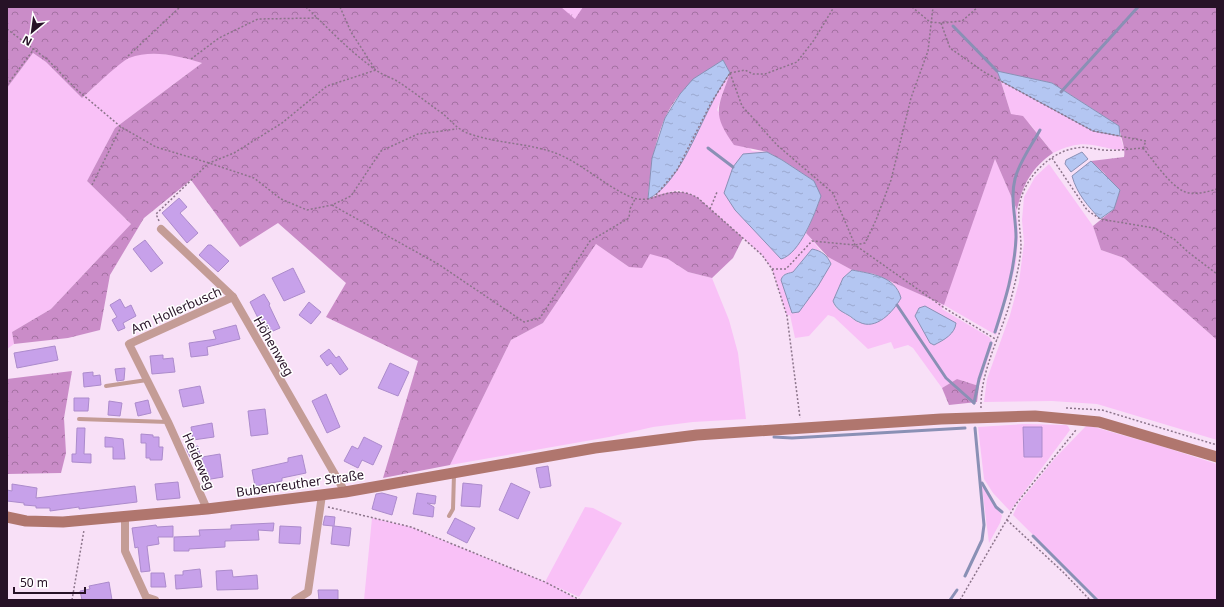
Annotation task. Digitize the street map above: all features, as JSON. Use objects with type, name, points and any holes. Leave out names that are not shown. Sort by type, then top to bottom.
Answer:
[{"type":"street","name":"Höhenweg","points":[[161,229],[233,298],[345,492]]},
{"type":"street","name":"Am Hollerbusch","points":[[129,344],[233,298]]},
{"type":"street","name":"Heideweg","points":[[129,344],[168,422],[207,509]]},
{"type":"street","name":"Bubenreuther Straße","points":[[7,516],[26,521],[63,522],[321,500],[345,492],[595,448],[697,435],[941,419],[1035,416],[1079,419],[1099,422],[1217,457]]},
{"type":"street","points":[[295,600],[308,592],[321,500]]},
{"type":"street","points":[[125,517],[125,551],[144,598],[154,600]]},
{"type":"lane","points":[[106,386],[147,379]]},
{"type":"lane","name":"Heideweg","points":[[79,419],[168,422]]},
{"type":"lane","points":[[449,516],[453,509],[454,474]]},
{"type":"path","points":[[128,56],[180,7]]},
{"type":"path","points":[[306,7],[376,70],[397,81],[442,113],[457,129],[499,142],[542,148],[560,155],[614,190],[635,199],[648,199],[656,195],[679,190],[690,193],[710,209],[762,255],[772,269],[787,316],[800,420]]},
{"type":"path","points":[[340,7],[351,32],[376,70]]},
{"type":"path","points":[[730,72],[744,70],[753,74],[765,74],[797,62],[814,40],[834,7]]},
{"type":"path","points":[[912,7],[930,22],[941,23],[962,21],[978,7]]},
{"type":"path","points":[[772,269],[786,269],[812,241],[854,246],[865,243],[876,220],[891,180],[911,98],[928,51],[930,22],[933,7]]},
{"type":"path","points":[[191,59],[218,38],[258,19],[317,18]]},
{"type":"path","points":[[941,23],[950,48],[984,72],[1092,131],[1146,142],[1143,148]]},
{"type":"path","points":[[7,29],[34,50],[121,127],[156,148],[254,178],[281,199],[307,210],[332,205],[351,196],[381,151],[418,134],[457,129]]},
{"type":"path","points":[[7,85],[34,50]]},
{"type":"path","points":[[161,229],[156,214],[209,163],[234,153],[282,124],[327,86],[376,70]]},
{"type":"path","points":[[656,195],[677,170],[711,103],[730,72]]},
{"type":"path","points":[[730,72],[742,106],[777,145],[832,193],[854,246],[943,307],[997,340]]},
{"type":"path","points":[[92,185],[121,127]]},
{"type":"path","points":[[981,410],[984,379],[1007,315],[1019,269],[1021,246],[1019,207],[1029,181],[1052,158],[1065,151],[1083,147],[1105,150],[1143,148]]},
{"type":"path","points":[[1143,148],[1168,178],[1184,192],[1201,193],[1217,190]]},
{"type":"path","points":[[1052,158],[1088,210],[1100,219],[1154,228],[1174,238],[1188,252],[1217,274]]},
{"type":"path","points":[[710,209],[717,192]]},
{"type":"path","points":[[332,205],[438,264],[524,322],[540,318],[590,241],[629,218],[630,209],[635,199]]},
{"type":"path","points":[[960,600],[1016,504],[1077,429],[1079,419]]},
{"type":"path","points":[[321,500],[411,527],[545,582],[580,600]]},
{"type":"path","points":[[72,600],[85,520]]},
{"type":"path","points":[[1007,520],[1064,572],[1090,600]]},
{"type":"green space","points":[[7,7],[1217,7],[1217,340],[1124,258],[1101,250],[1093,226],[1114,209],[1105,174],[1091,161],[1124,157],[1124,149],[1119,126],[1052,83],[998,72],[1011,114],[1023,116],[1053,153],[1039,164],[1029,178],[1019,201],[1017,210],[995,159],[944,305],[874,274],[852,270],[828,257],[806,233],[816,210],[814,181],[767,152],[734,145],[719,117],[722,95],[730,73],[723,60],[689,85],[672,105],[660,130],[656,144],[648,199],[661,194],[673,192],[686,193],[698,198],[743,238],[733,258],[712,278],[688,272],[668,259],[650,254],[642,268],[629,267],[596,244],[543,323],[511,340],[450,465],[383,478],[418,361],[326,317],[346,283],[278,223],[240,247],[191,180],[144,218],[110,275],[100,330],[68,338],[14,344],[12,332],[51,309],[131,224],[87,181],[115,128],[202,63],[166,54],[138,55],[129,58],[119,65],[82,98],[46,62],[33,53],[7,88]]},
{"type":"green space","points":[[561,7],[583,7],[575,19]]},
{"type":"green space","points":[[33,53],[46,62],[82,98],[114,68],[134,55],[153,53],[164,54],[202,63],[115,128],[87,181],[131,224],[51,309],[12,332],[14,344],[7,349],[7,88]]},
{"type":"green space","points":[[730,73],[717,110],[752,151],[767,152],[743,154],[724,193],[745,219],[787,257],[806,233],[821,251],[812,249],[793,272],[785,274],[782,277],[831,264],[828,257],[852,270],[843,278],[833,301],[835,307],[859,323],[899,291],[891,281],[943,305],[995,159],[1017,210],[1018,239],[1016,263],[996,335],[944,305],[942,309],[989,337],[993,343],[979,386],[957,379],[942,388],[913,348],[908,345],[894,349],[891,342],[868,349],[834,317],[828,315],[809,336],[795,338],[790,315],[787,316],[772,269],[762,255],[710,209],[679,190],[656,195],[677,170],[711,103]]},
{"type":"green space","points":[[1001,81],[1093,131],[1120,136],[1125,151],[1082,144],[1064,148],[1053,153],[1030,124],[1011,114]]},
{"type":"green space","points":[[1049,164],[1093,226],[1101,250],[1124,258],[1217,340],[1217,440],[1097,404],[1052,401],[984,402],[987,379],[1010,315],[1019,282],[1024,243],[1022,220],[1024,197],[1035,177]]},
{"type":"green space","points":[[596,244],[629,267],[650,253],[668,259],[688,272],[712,278],[729,320],[738,353],[746,419],[693,422],[653,427],[609,437],[450,465],[511,340],[543,323]]},
{"type":"green space","points":[[72,371],[64,418],[66,453],[61,473],[7,474],[7,379]]},
{"type":"green space","points":[[957,379],[979,386],[977,402],[949,405],[942,388]]},
{"type":"green space","points":[[1025,424],[1066,425],[1070,430],[1010,511],[993,493],[984,479],[978,427]]},
{"type":"green space","points":[[1087,425],[1217,464],[1217,600],[1099,600],[1013,515],[1018,504],[1055,458]]},
{"type":"green space","points":[[981,480],[1002,516],[1000,523],[989,543]]},
{"type":"green space","points":[[585,507],[593,508],[622,523],[579,597],[553,585],[578,600],[364,600],[372,518],[411,527],[545,582]]},
{"type":"water","points":[[723,60],[730,73],[715,97],[685,157],[668,182],[648,199],[652,158],[665,118],[680,94],[693,79]]},
{"type":"water","points":[[997,71],[1052,83],[1119,126],[1120,136],[1093,131],[1001,81]]},
{"type":"water","points":[[767,152],[814,181],[821,196],[806,232],[788,256],[781,259],[735,210],[724,193],[733,167],[743,154]]},
{"type":"water","points":[[1082,152],[1088,159],[1071,172],[1065,164],[1066,160]]},
{"type":"water","points":[[1091,161],[1120,190],[1114,209],[1100,219],[1080,194],[1072,176]]},
{"type":"water","points":[[812,249],[824,254],[831,264],[818,286],[799,312],[792,313],[781,280],[784,275],[793,272]]},
{"type":"water","points":[[852,270],[882,277],[894,285],[898,291],[901,298],[898,303],[889,314],[878,322],[865,324],[839,310],[834,304],[833,301],[843,278]]},
{"type":"water","points":[[925,306],[956,323],[954,330],[945,339],[934,345],[930,343],[915,316],[919,308]]},
{"type":"building","points":[[179,198],[187,207],[180,213],[198,233],[187,243],[162,213]]},
{"type":"building","points":[[145,240],[163,263],[151,272],[133,249]]},
{"type":"building","points":[[208,245],[211,245],[229,261],[218,272],[199,255]]},
{"type":"building","points":[[293,268],[305,292],[284,301],[272,278]]},
{"type":"building","points":[[264,294],[280,328],[266,334],[250,302]]},
{"type":"building","points":[[120,299],[125,308],[131,305],[136,316],[123,323],[125,328],[118,331],[112,320],[117,317],[110,305]]},
{"type":"building","points":[[309,302],[321,312],[311,324],[299,315]]},
{"type":"building","points":[[236,325],[240,339],[207,347],[208,355],[191,357],[189,343],[216,339],[213,331]]},
{"type":"building","points":[[55,346],[58,360],[17,368],[14,353]]},
{"type":"building","points":[[329,349],[336,358],[339,356],[348,369],[340,375],[331,363],[327,366],[320,356]]},
{"type":"building","points":[[163,355],[163,359],[173,358],[175,372],[152,374],[150,356]]},
{"type":"building","points":[[390,363],[409,372],[398,396],[378,388]]},
{"type":"building","points":[[125,368],[124,380],[117,381],[115,369]]},
{"type":"building","points":[[93,372],[93,376],[100,375],[101,385],[84,387],[83,373]]},
{"type":"building","points":[[200,386],[204,403],[183,407],[179,390]]},
{"type":"building","points":[[326,394],[340,427],[327,433],[312,401]]},
{"type":"building","points":[[74,398],[89,398],[88,411],[74,411]]},
{"type":"building","points":[[148,400],[151,413],[138,416],[135,403]]},
{"type":"building","points":[[109,401],[122,403],[120,416],[108,415]]},
{"type":"building","points":[[265,409],[268,434],[251,436],[248,411]]},
{"type":"building","points":[[212,423],[214,437],[193,440],[191,427]]},
{"type":"building","points":[[1023,427],[1042,427],[1042,457],[1024,457]]},
{"type":"building","points":[[77,428],[85,428],[84,454],[91,454],[91,463],[72,462],[72,454],[76,454]]},
{"type":"building","points":[[141,434],[159,437],[159,447],[163,447],[162,460],[150,460],[150,458],[146,458],[146,443],[141,443]]},
{"type":"building","points":[[105,437],[123,439],[125,459],[113,459],[113,447],[105,447]]},
{"type":"building","points":[[364,437],[382,446],[373,465],[362,460],[358,468],[344,461],[352,446],[358,449]]},
{"type":"building","points":[[198,446],[200,455],[190,457],[186,448]]},
{"type":"building","points":[[220,454],[223,477],[205,480],[202,457]]},
{"type":"building","points":[[302,455],[306,473],[282,478],[282,481],[255,486],[252,470],[288,462],[288,458]]},
{"type":"building","points":[[548,466],[551,486],[540,488],[536,468]]},
{"type":"building","points":[[178,482],[180,498],[157,500],[155,484]]},
{"type":"building","points":[[463,483],[482,485],[480,507],[461,506]]},
{"type":"building","points":[[511,483],[530,492],[518,519],[499,510]]},
{"type":"building","points":[[12,484],[37,488],[36,498],[135,486],[137,502],[50,511],[50,508],[36,508],[36,506],[24,505],[24,503],[7,501],[7,490],[12,491]]},
{"type":"building","points":[[382,493],[397,497],[392,515],[372,509],[376,494]]},
{"type":"building","points":[[417,493],[436,496],[435,504],[427,503],[434,507],[433,517],[413,514]]},
{"type":"building","points":[[325,516],[335,517],[334,526],[351,528],[349,546],[331,544],[333,526],[323,525]]},
{"type":"building","points":[[455,518],[475,528],[467,543],[447,533]]},
{"type":"building","points":[[274,523],[273,531],[258,530],[259,540],[225,541],[225,547],[174,551],[174,537],[200,536],[199,530],[231,529],[231,525]]},
{"type":"building","points":[[156,525],[157,527],[173,526],[173,537],[158,537],[159,544],[147,546],[150,571],[141,572],[138,547],[135,548],[132,528]]},
{"type":"building","points":[[280,526],[301,527],[300,544],[279,543]]},
{"type":"building","points":[[200,569],[202,587],[176,589],[175,575],[183,575],[183,571]]},
{"type":"building","points":[[232,570],[233,577],[257,575],[258,589],[217,590],[216,571]]},
{"type":"building","points":[[151,573],[164,573],[166,587],[151,587]]},
{"type":"building","points":[[109,582],[112,600],[82,600],[80,591],[90,589],[89,586]]},
{"type":"building","points":[[318,590],[338,590],[338,600],[319,600]]},
{"type":"waterway","points":[[1061,92],[1138,7]]},
{"type":"waterway","points":[[953,26],[997,71]]},
{"type":"waterway","points":[[995,332],[1006,297],[1014,261],[1016,230],[1013,193],[1015,179],[1023,160],[1040,130]]},
{"type":"waterway","points":[[708,148],[733,167]]},
{"type":"waterway","points":[[897,305],[946,378],[974,403]]},
{"type":"waterway","points":[[974,403],[979,379],[991,343]]},
{"type":"waterway","points":[[774,437],[792,438],[965,428]]},
{"type":"waterway","points":[[965,576],[982,540],[984,525],[975,428]]},
{"type":"waterway","points":[[982,483],[996,507],[1002,512]]},
{"type":"waterway","points":[[1033,536],[1097,600]]},
{"type":"waterway","points":[[950,600],[957,590]]}]
